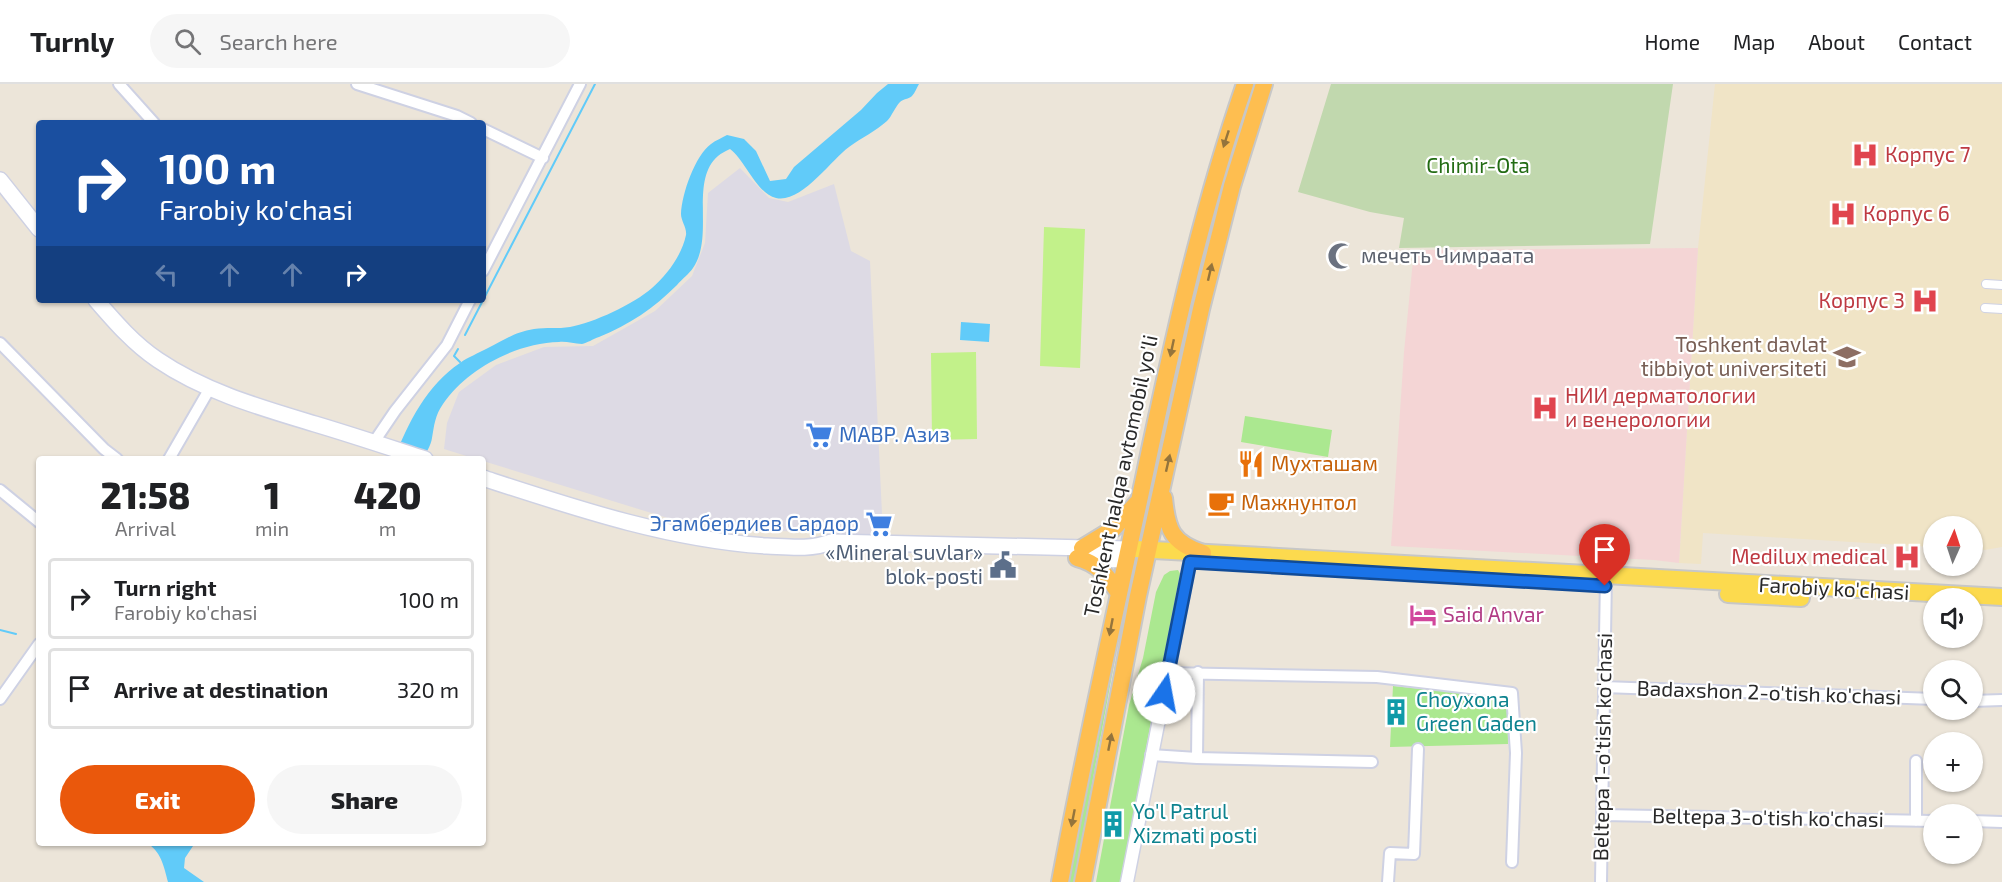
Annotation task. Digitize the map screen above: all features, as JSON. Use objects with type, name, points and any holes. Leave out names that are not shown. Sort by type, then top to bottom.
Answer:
[{"type":"highway","name":"Toshkent halqa avtomobil yo'li","points":[[1060,882],[1118,592],[1181,305],[1204,215],[1245,84]]},
{"type":"highway","name":"Toshkent halqa avtomobil yo'li","points":[[1083,882],[1147,555],[1211,268],[1242,150],[1264,84]]},
{"type":"highway","points":[[1163,488],[1167,520],[1173,534],[1197,558]]},
{"type":"highway","points":[[1118,592],[1100,568],[1080,553],[1113,529],[1139,500]]},
{"type":"main road","points":[[0,180],[36,225]]},
{"type":"main road","points":[[99,303],[119,327],[142,348],[170,368],[210,388],[281,414],[416,456]]},
{"type":"main road","points":[[486,479],[612,518],[692,537],[749,545],[816,547],[831,543],[1126,554]]},
{"type":"main road","name":"Farobiy ko'chasi","points":[[1126,554],[1606,581],[2002,597]]},
{"type":"main road","name":"Farobiy ko'chasi","points":[[1606,581],[1923,604]]},
{"type":"main road","points":[[1983,607],[2002,606]]},
{"type":"street","points":[[119,84],[151,120]]},
{"type":"street","points":[[357,84],[465,120]]},
{"type":"street","points":[[486,265],[580,84]]},
{"type":"street","points":[[486,130],[543,158]]},
{"type":"street","points":[[1986,284],[2002,285]]},
{"type":"street","points":[[374,442],[395,411],[447,345],[468,303]]},
{"type":"street","points":[[1985,308],[2002,309]]},
{"type":"street","points":[[0,344],[113,456]]},
{"type":"street","points":[[172,456],[210,388]]},
{"type":"street","points":[[0,490],[36,520]]},
{"type":"street","points":[[1127,882],[1168,673],[1197,558]]},
{"type":"street","name":"Beltepa 1-o'tish ko'chasi","points":[[1601,882],[1606,581]]},
{"type":"street","points":[[0,699],[36,648]]},
{"type":"street","points":[[1197,758],[1198,672]]},
{"type":"street","points":[[1168,673],[1377,677],[1512,693],[1516,753],[1512,862]]},
{"type":"street","name":"Badaxshon 2-o'tish ko'chasi","points":[[1604,687],[1923,699]]},
{"type":"street","points":[[1983,701],[2002,700]]},
{"type":"street","points":[[1388,882],[1390,853],[1414,854],[1418,749]]},
{"type":"street","points":[[1151,755],[1372,762]]},
{"type":"street","points":[[1916,761],[1916,821]]},
{"type":"street","name":"Beltepa 3-o'tish ko'chasi","points":[[1602,815],[1923,821]]},
{"type":"street","points":[[1983,822],[2002,822]]},
{"type":"shaded area","name":"Toshkent davlat tibbiyot universiteti","points":[[1715,84],[2002,84],[2002,547],[1983,550],[1983,516],[1923,516],[1923,546],[1703,533],[1701,564],[1679,563],[1698,248]]},
{"type":"shaded area","points":[[740,168],[769,198],[788,202],[834,184],[851,251],[870,261],[883,535],[700,528],[486,462],[486,456],[466,456],[444,449],[447,423],[459,392],[496,365],[544,347],[593,346],[655,311],[692,276],[705,243],[708,193]]},
{"type":"shaded area","name":"НИИ дерматологии и венерологии","points":[[1698,248],[1679,563],[1391,546],[1404,352],[1414,250]]},
{"type":"green space","points":[[1250,84],[1256,84],[1210,234],[1147,518],[1190,295]]},
{"type":"green space","name":"Chimir-Ota","points":[[1331,84],[1673,84],[1650,244],[1399,248],[1404,218],[1370,212],[1298,192]]},
{"type":"green space","points":[[1044,227],[1085,229],[1080,368],[1040,366]]},
{"type":"green space","points":[[976,352],[977,439],[932,440],[931,353]]},
{"type":"green space","points":[[1245,416],[1332,430],[1328,457],[1241,442]]},
{"type":"green space","points":[[1178,570],[1182,577],[1154,706],[1121,882],[1096,882],[1129,705],[1143,658],[1156,592],[1164,575]]},
{"type":"green space","points":[[1113,658],[1115,659],[1074,882],[1068,882]]},
{"type":"green space","name":"Choyxona Green Gaden","points":[[1393,686],[1507,698],[1508,744],[1390,747]]},
{"type":"water","points":[[888,84],[919,84],[912,96],[898,104],[887,121],[849,147],[805,188],[786,198],[776,198],[763,190],[730,149],[719,155],[710,167],[705,180],[702,241],[699,255],[691,270],[668,293],[631,321],[586,343],[562,342],[526,347],[494,360],[465,380],[440,408],[431,443],[424,456],[395,456],[412,419],[428,394],[448,372],[463,361],[521,332],[538,328],[570,327],[601,317],[635,300],[658,283],[681,250],[686,235],[681,214],[684,196],[695,166],[711,144],[727,135],[744,139],[756,151],[770,181],[786,179],[794,167],[861,110]]},
{"type":"water","points":[[961,322],[990,324],[989,342],[960,340]]},
{"type":"water","points":[[151,846],[193,846],[185,858],[184,868],[204,882],[168,882],[155,850]]},
{"type":"waterway","points":[[486,294],[595,84]]},
{"type":"waterway","points":[[465,335],[482,303]]},
{"type":"waterway","points":[[458,349],[454,356],[460,362]]},
{"type":"waterway","points":[[0,630],[16,634]]},
{"type":"place","name":"Корпус 7","points":[[1865,155]]},
{"type":"place","name":"Корпус 6","points":[[1843,214]]},
{"type":"place","name":"мечеть Чимраата","points":[[1341,256]]},
{"type":"place","name":"Корпус 3","points":[[1925,301]]},
{"type":"place","name":"Toshkent davlat tibbiyot universiteti","points":[[1847,357]]},
{"type":"place","name":"НИИ дерматологии и венерологии","points":[[1545,408]]},
{"type":"place","name":"МАВР. Азиз","points":[[819,435]]},
{"type":"place","name":"Мухташам","points":[[1251,464]]},
{"type":"place","name":"Мажнунтол","points":[[1221,503]]},
{"type":"place","name":"Эгамбердиев Сардор","points":[[879,524]]},
{"type":"place","name":"Medilux medical","points":[[1907,557]]},
{"type":"place","name":"«Mineral suvlar» blok-posti","points":[[1003,565]]},
{"type":"place","name":"Said Anvar","points":[[1423,615]]},
{"type":"place","name":"Choyxona Green Gaden","points":[[1396,712]]},
{"type":"place","name":"Yo'l Patrul Xizmati posti","points":[[1113,824]]},
{"type":"route","points":[[1164,693],[1190,562],[1605,586]]}]
